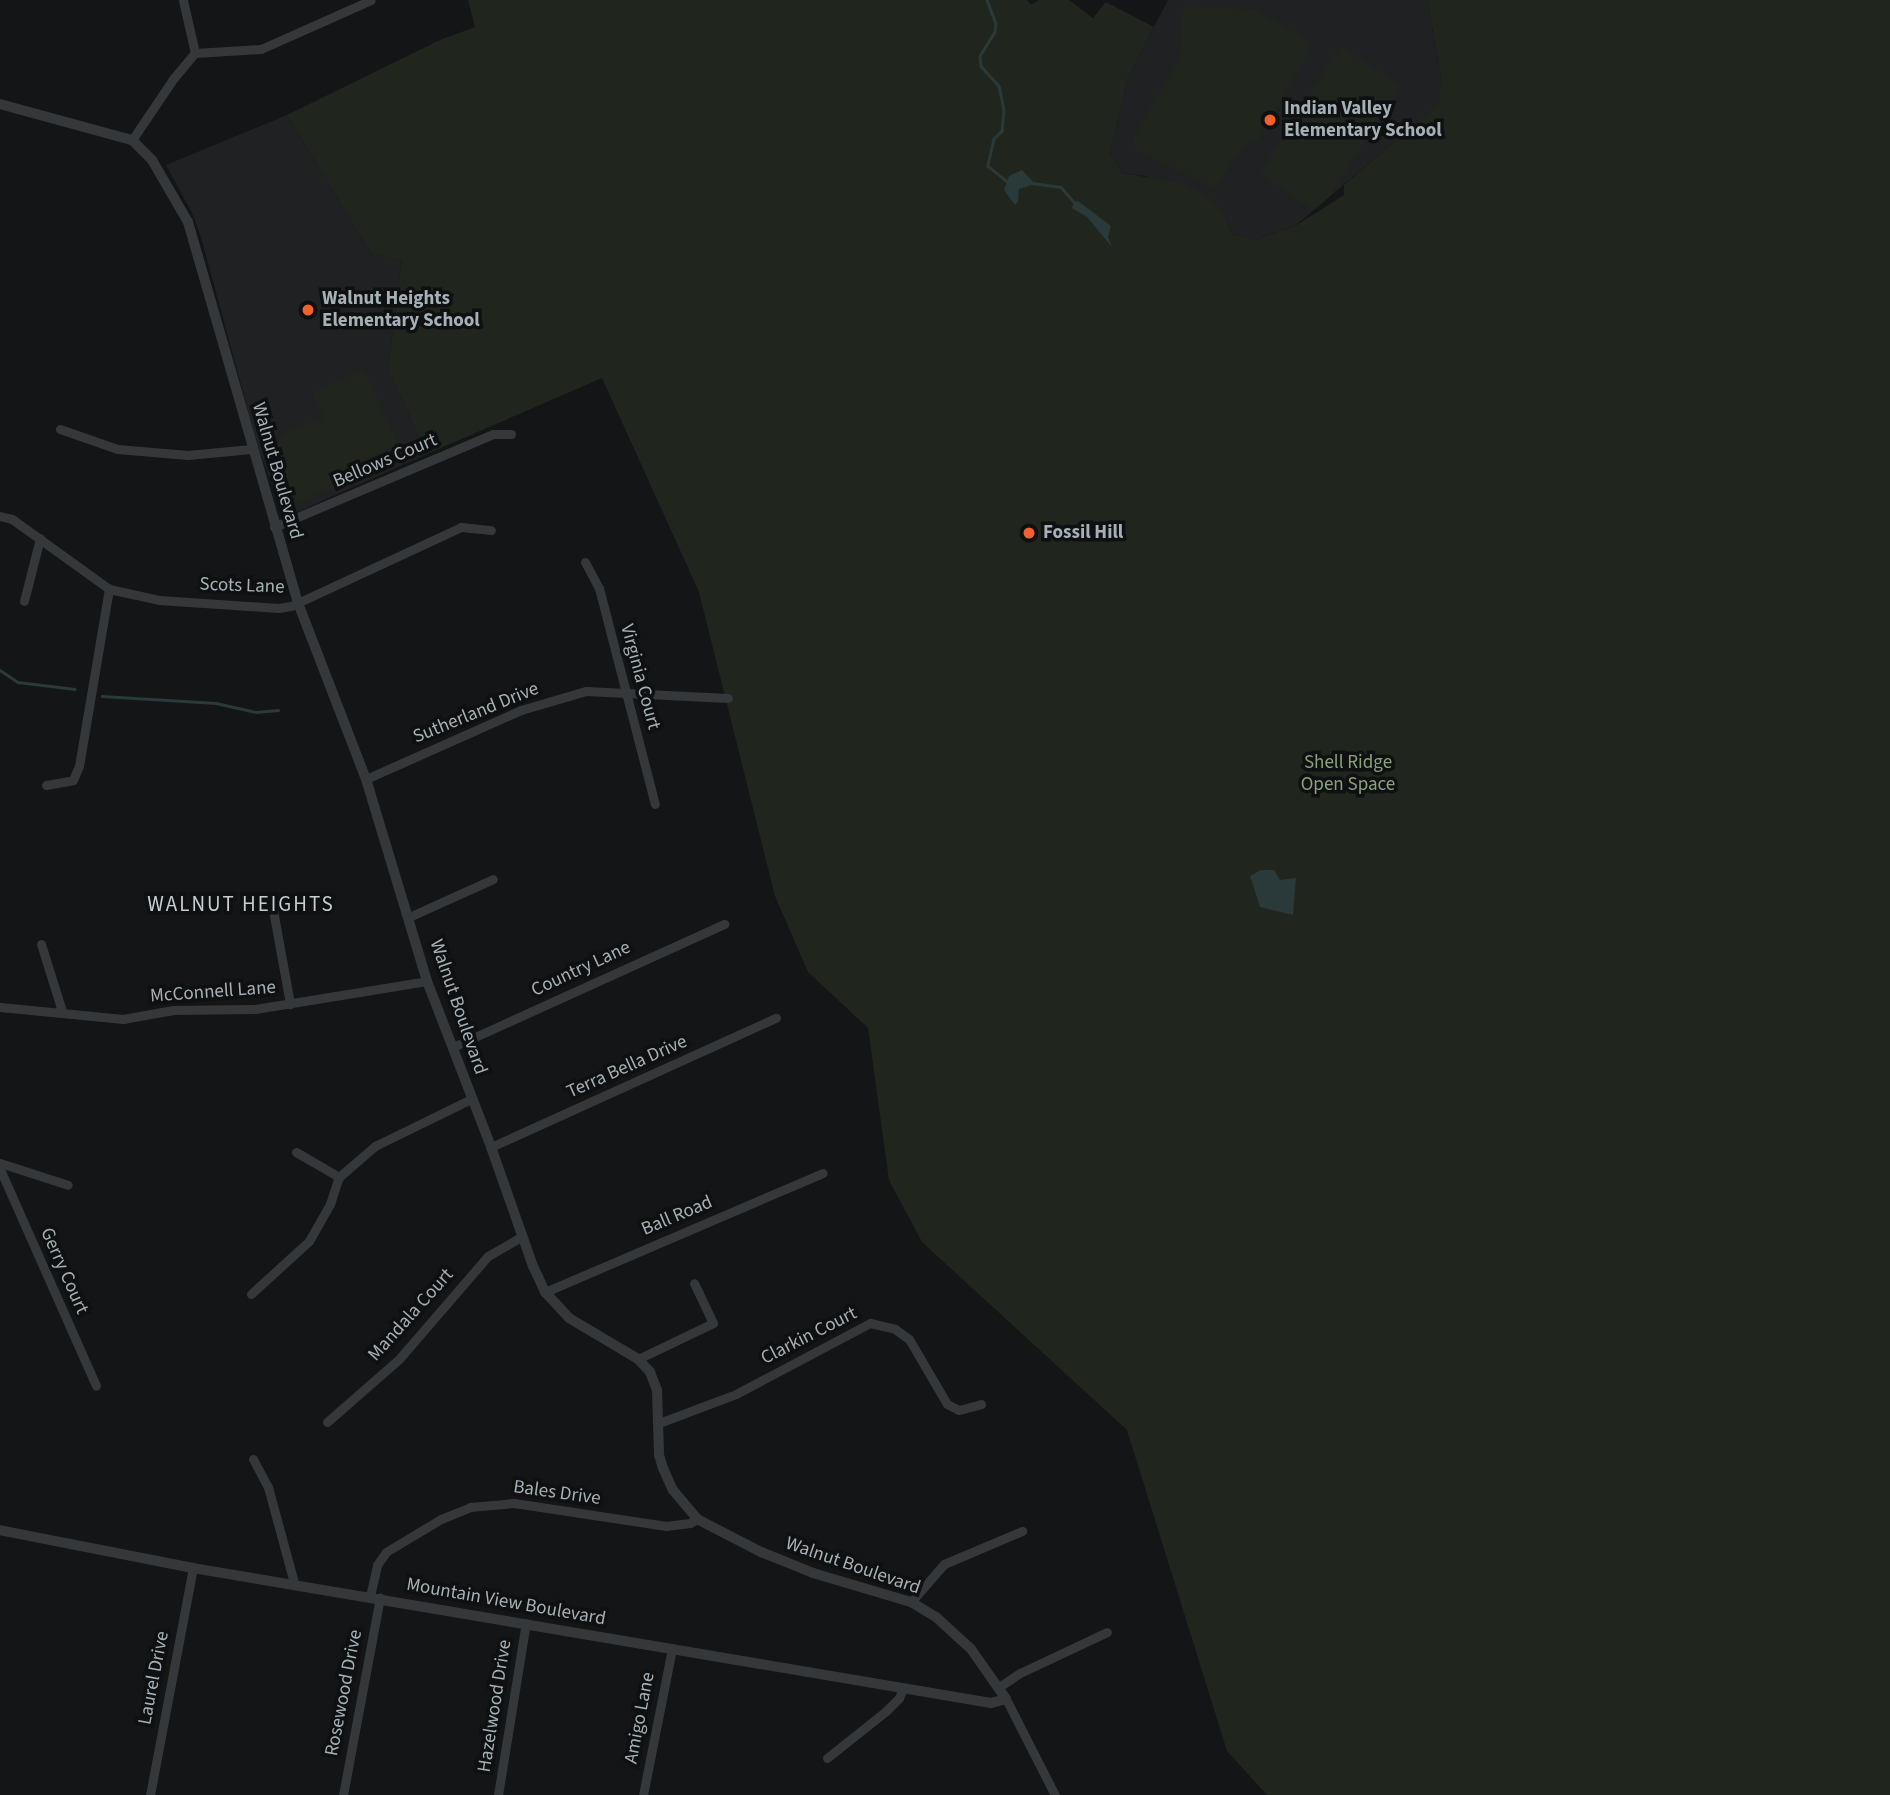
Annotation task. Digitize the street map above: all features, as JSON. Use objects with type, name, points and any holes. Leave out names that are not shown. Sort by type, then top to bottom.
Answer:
[{"type":"street","points":[[183,0],[195,53]]},
{"type":"street","points":[[0,104],[132,140],[173,79],[195,53],[261,49],[371,0]]},
{"type":"street","name":"Walnut Boulevard","points":[[132,140],[152,160],[188,222],[195,241],[251,449],[298,603],[366,779],[427,981],[545,1292],[569,1318],[638,1359],[654,1380],[659,1423],[659,1455],[673,1490],[696,1519],[761,1552],[813,1573],[911,1602],[936,1617],[962,1640],[999,1687],[1055,1795]]},
{"type":"street","points":[[60,429],[117,449],[188,455],[251,449]]},
{"type":"street","name":"Bellows Court","points":[[274,527],[493,434],[511,435]]},
{"type":"street","name":"Scots Lane","points":[[0,516],[12,519],[109,589],[159,600],[278,608],[298,603],[461,527],[491,530]]},
{"type":"street","points":[[24,601],[40,538]]},
{"type":"street","name":"Virginia Court","points":[[585,562],[599,588],[656,804]]},
{"type":"street","points":[[46,785],[73,780],[79,766],[109,589]]},
{"type":"street","name":"Sutherland Drive","points":[[366,779],[521,710],[586,691],[728,698]]},
{"type":"street","points":[[409,917],[493,879]]},
{"type":"street","points":[[271,899],[290,1004]]},
{"type":"street","name":"Country Lane","points":[[453,1047],[724,924]]},
{"type":"street","points":[[41,944],[62,1011]]},
{"type":"street","name":"McConnell Lane","points":[[0,1007],[123,1018],[173,1010],[222,1011],[290,1004],[427,981]]},
{"type":"street","name":"Terra Bella Drive","points":[[492,1147],[776,1018]]},
{"type":"street","points":[[251,1294],[309,1241],[330,1203],[339,1177],[375,1146],[471,1098]]},
{"type":"street","points":[[296,1152],[339,1177]]},
{"type":"street","points":[[0,1163],[68,1185]]},
{"type":"street","name":"Gerry Court","points":[[0,1170],[96,1386]]},
{"type":"street","name":"Ball Road","points":[[545,1292],[823,1173]]},
{"type":"street","name":"Mandala Court","points":[[327,1422],[399,1359],[488,1256],[522,1236]]},
{"type":"street","points":[[638,1359],[713,1323],[694,1283]]},
{"type":"street","name":"Clarkin Court","points":[[659,1423],[736,1394],[870,1323],[895,1329],[909,1339],[947,1404],[959,1410],[981,1404]]},
{"type":"street","points":[[253,1459],[268,1488],[294,1583]]},
{"type":"street","name":"Bales Drive","points":[[375,1597],[377,1565],[386,1552],[441,1520],[470,1507],[514,1503],[666,1527],[690,1523],[696,1519]]},
{"type":"street","name":"Mountain View Boulevard","points":[[0,1530],[193,1568],[991,1703],[1006,1699]]},
{"type":"street","points":[[911,1602],[944,1564],[1022,1531]]},
{"type":"street","name":"Laurel Drive","points":[[150,1795],[193,1568]]},
{"type":"street","name":"Rosewood Drive","points":[[342,1795],[375,1597]]},
{"type":"street","name":"Hazelwood Drive","points":[[498,1795],[526,1623]]},
{"type":"street","points":[[999,1687],[1020,1673],[1107,1632]]},
{"type":"street","name":"Amigo Lane","points":[[643,1795],[672,1648]]},
{"type":"street","points":[[827,1758],[886,1711],[899,1698],[903,1688]]},
{"type":"shaded area","name":"Indian Valley Elementary School","points":[[1168,0],[1427,0],[1441,75],[1441,102],[1295,226],[1255,240],[1232,234],[1224,214],[1145,176],[1123,173],[1110,154],[1128,77]]},
{"type":"shaded area","name":"Walnut Heights Elementary School","points":[[287,115],[371,253],[402,259],[388,369],[427,454],[284,518],[257,444],[201,237],[192,213],[166,165]]},
{"type":"shaded area","points":[[1022,170],[1035,184],[1019,189],[1015,205],[1004,190],[1009,176]]},
{"type":"shaded area","points":[[1078,201],[1111,226],[1108,237],[1112,247],[1087,217],[1072,208],[1074,202]]},
{"type":"shaded area","points":[[1261,870],[1274,870],[1280,880],[1296,878],[1293,915],[1260,907],[1250,876]]},
{"type":"green space","name":"Shell Ridge Open Space","points":[[468,0],[1027,0],[1031,5],[1039,0],[1069,0],[1093,18],[1106,2],[1154,27],[1128,77],[1110,154],[1123,173],[1186,184],[1210,198],[1224,214],[1232,234],[1255,240],[1295,226],[1344,195],[1344,185],[1440,102],[1441,75],[1427,0],[1890,0],[1890,1795],[1267,1795],[1227,1751],[1127,1430],[922,1242],[889,1180],[868,1028],[808,972],[775,896],[699,592],[602,378],[427,454],[388,369],[402,260],[371,253],[287,115],[440,40],[475,27]]},
{"type":"green space","points":[[1186,7],[1254,9],[1309,41],[1310,51],[1258,140],[1243,147],[1215,189],[1136,150],[1133,138],[1180,58],[1182,14]]},
{"type":"green space","points":[[1340,46],[1401,85],[1329,197],[1313,211],[1260,173]]},
{"type":"green space","points":[[364,369],[398,444],[346,468],[351,479],[300,502],[296,501],[273,448],[287,432],[323,418],[312,393]]},
{"type":"waterway","points":[[987,0],[996,23],[995,32],[980,56],[981,66],[999,86],[1004,109],[1002,131],[994,139],[988,166],[1008,182]]},
{"type":"waterway","points":[[1032,183],[1061,187],[1074,202]]},
{"type":"waterway","points":[[0,670],[18,682],[75,689]]},
{"type":"waterway","points":[[102,696],[216,703],[256,712],[278,710]]},
{"type":"place","name":"Indian Valley Elementary School","points":[[1270,120]]},
{"type":"place","name":"Walnut Heights Elementary School","points":[[308,310]]},
{"type":"place","name":"Fossil Hill","points":[[1029,533]]},
{"type":"district","name":"WALNUT HEIGHTS","points":[[241,904]]}]
